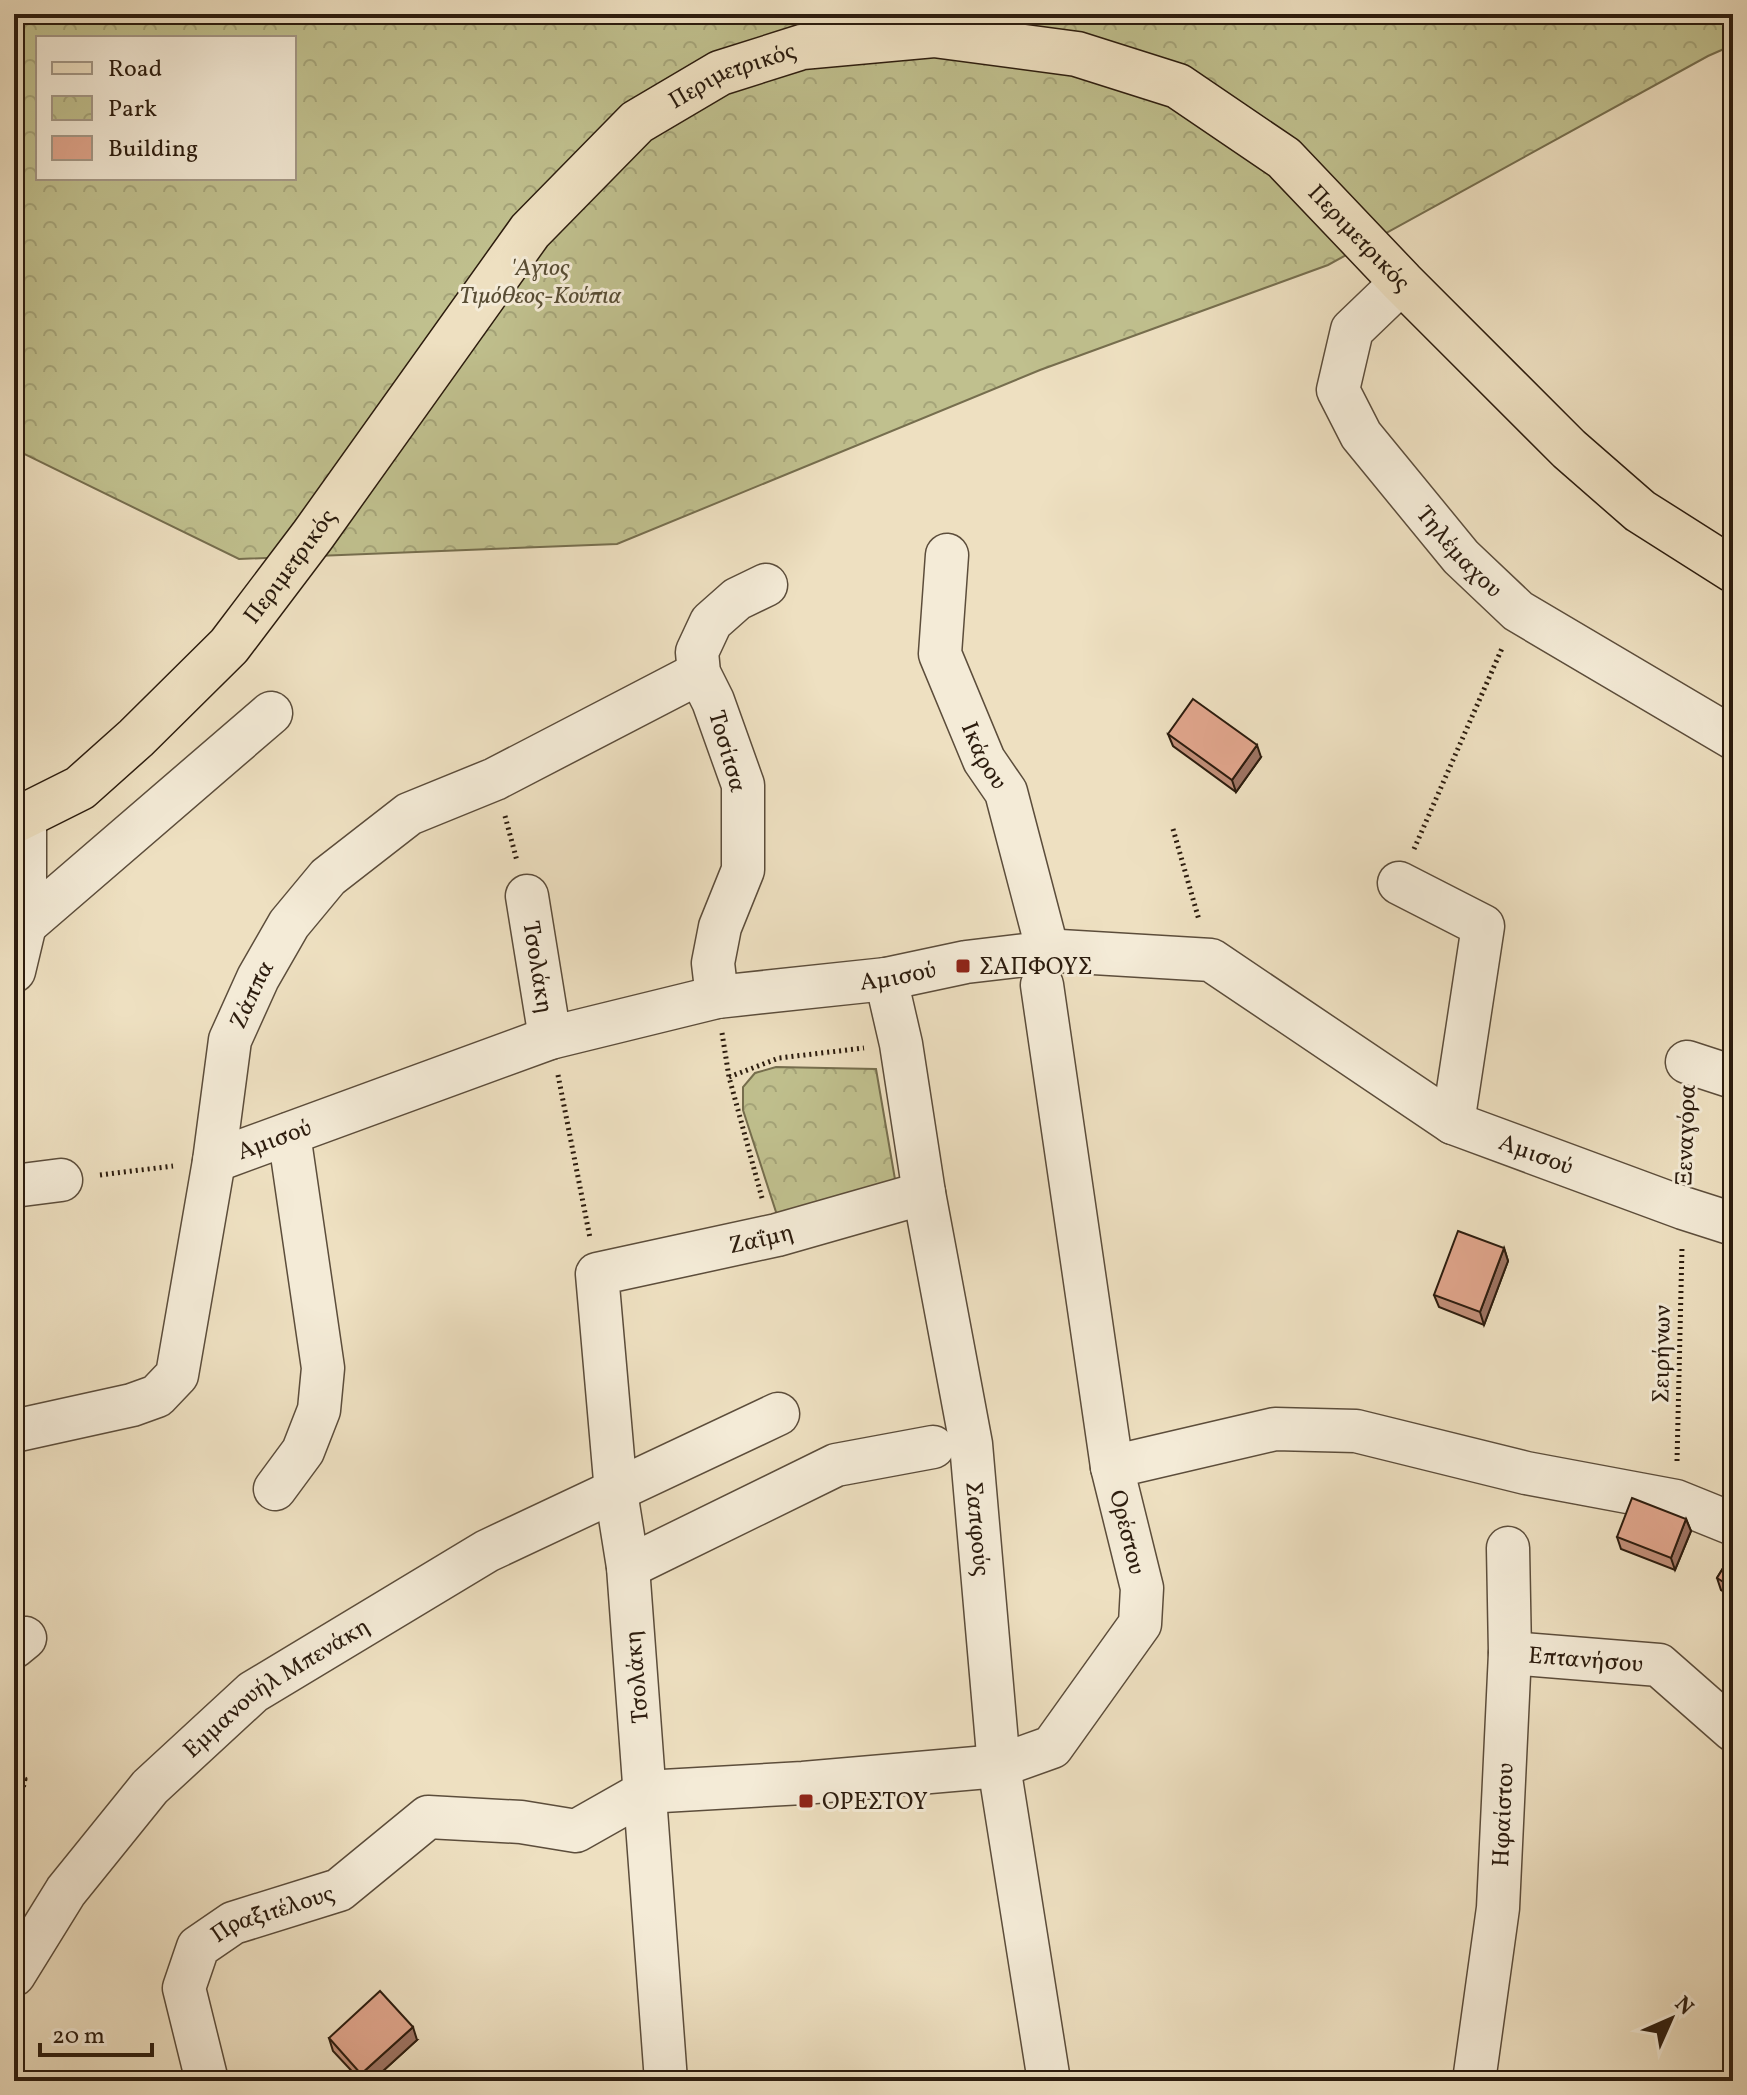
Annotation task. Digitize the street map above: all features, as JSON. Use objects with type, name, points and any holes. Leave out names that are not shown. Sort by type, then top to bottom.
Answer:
[{"type":"main road","name":"Περιμετρικός","points":[[20,820],[80,788],[136,738],[229,646],[313,535],[530,231],[637,122],[720,73],[802,47],[934,35],[1077,54],[1178,86],[1284,158],[1402,282],[1569,449],[1640,511],[1733,570]]},
{"type":"street","name":"Τηλέμαχου","points":[[1402,282],[1352,330],[1338,390],[1361,435],[1461,557],[1518,611],[1733,738]]},
{"type":"street","name":"Ικάρου","points":[[947,555],[940,654],[984,760],[1006,792],[1045,969],[1112,1467]]},
{"type":"street","points":[[699,673],[697,652],[711,622],[737,599],[766,585]]},
{"type":"street","name":"Ζάππα","points":[[14,1431],[132,1405],[157,1396],[177,1375],[214,1161],[230,1040],[258,978],[289,924],[328,877],[409,814],[495,779],[699,673]]},
{"type":"street","name":"Τοσίτσα","points":[[699,673],[713,701],[743,785],[743,870],[720,927],[713,963],[717,997]]},
{"type":"street","points":[[25,925],[271,713]]},
{"type":"street","points":[[14,971],[25,925],[20,820]]},
{"type":"street","points":[[1399,883],[1483,926],[1453,1123]]},
{"type":"street","name":"Τσολάκη","points":[[527,896],[550,1038]]},
{"type":"street","name":"Αμισού","points":[[214,1161],[550,1038],[717,997],[886,979],[966,962],[1045,969],[1211,960],[1453,1123],[1733,1224]]},
{"type":"street","name":"Σαπφούς","points":[[886,979],[901,1044],[924,1193],[971,1444],[999,1766],[1049,2081]]},
{"type":"street","name":"Ξεναγόρα","points":[[1687,1062],[1733,1077]]},
{"type":"street","points":[[275,1489],[303,1451],[319,1410],[323,1368],[289,1134]]},
{"type":"street","points":[[14,1186],[61,1180]]},
{"type":"street","name":"Ζαΐμη","points":[[597,1274],[777,1235],[924,1193]]},
{"type":"street","name":"Τσολάκη","points":[[597,1274],[616,1492],[628,1567],[666,2081]]},
{"type":"street","name":"Εμμανουήλ Μπενάκη","points":[[14,1975],[66,1891],[150,1787],[253,1692],[487,1551],[778,1414]]},
{"type":"street","name":"Ορέστου","points":[[645,1792],[803,1783],[999,1766],[1052,1747],[1140,1624],[1142,1588],[1112,1467],[1275,1429],[1356,1431],[1526,1473],[1676,1501],[1733,1524]]},
{"type":"street","points":[[628,1567],[836,1465],[933,1447]]},
{"type":"street","name":"Ηφαίστου","points":[[1474,2081],[1498,1908],[1510,1653],[1508,1548]]},
{"type":"street","name":"Επτανήσου","points":[[1510,1653],[1659,1665],[1733,1730]]},
{"type":"street","name":"Πραξιτέλους","points":[[207,2081],[184,1988],[198,1947],[233,1923],[339,1890],[428,1817],[521,1822],[576,1831],[645,1792]]},
{"type":"path","points":[[1399,883],[1518,611]]},
{"type":"path","points":[[495,779],[527,896]]},
{"type":"path","points":[[1173,829],[1211,960]]},
{"type":"path","points":[[550,1038],[597,1274]]},
{"type":"path","points":[[765,1207],[729,1077],[779,1058],[901,1044]]},
{"type":"path","name":"Ξεναγόρα","points":[[1683,1208],[1687,1062]]},
{"type":"path","points":[[61,1180],[214,1161]]},
{"type":"path","name":"Σειρήνων","points":[[1676,1501],[1683,1208]]},
{"type":"path","points":[[14,1774],[25,1779],[14,1834]]},
{"type":"green space","name":"'Αγιος Τιμόθεος-Κούπια","points":[[14,14],[1733,14],[1733,45],[1328,265],[1040,370],[617,544],[239,559],[14,449]]},
{"type":"green space","points":[[776,1067],[876,1069],[896,1185],[777,1215],[743,1110],[743,1087],[755,1073]]},
{"type":"building","points":[[1193,699],[1257,745],[1232,780],[1168,734]]},
{"type":"building","points":[[1458,1231],[1504,1248],[1480,1312],[1434,1295]]},
{"type":"building","points":[[1632,1498],[1686,1519],[1671,1558],[1617,1537]]},
{"type":"building","points":[[1733,1552],[1733,1588],[1717,1578]]},
{"type":"building","points":[[380,1991],[413,2027],[361,2074],[329,2038]]},
{"type":"place","name":"ΣΑΠΦΟΥΣ","points":[[963,966]]},
{"type":"place","name":"ΟΡΕΣΤΟΥ","points":[[806,1801]]}]
